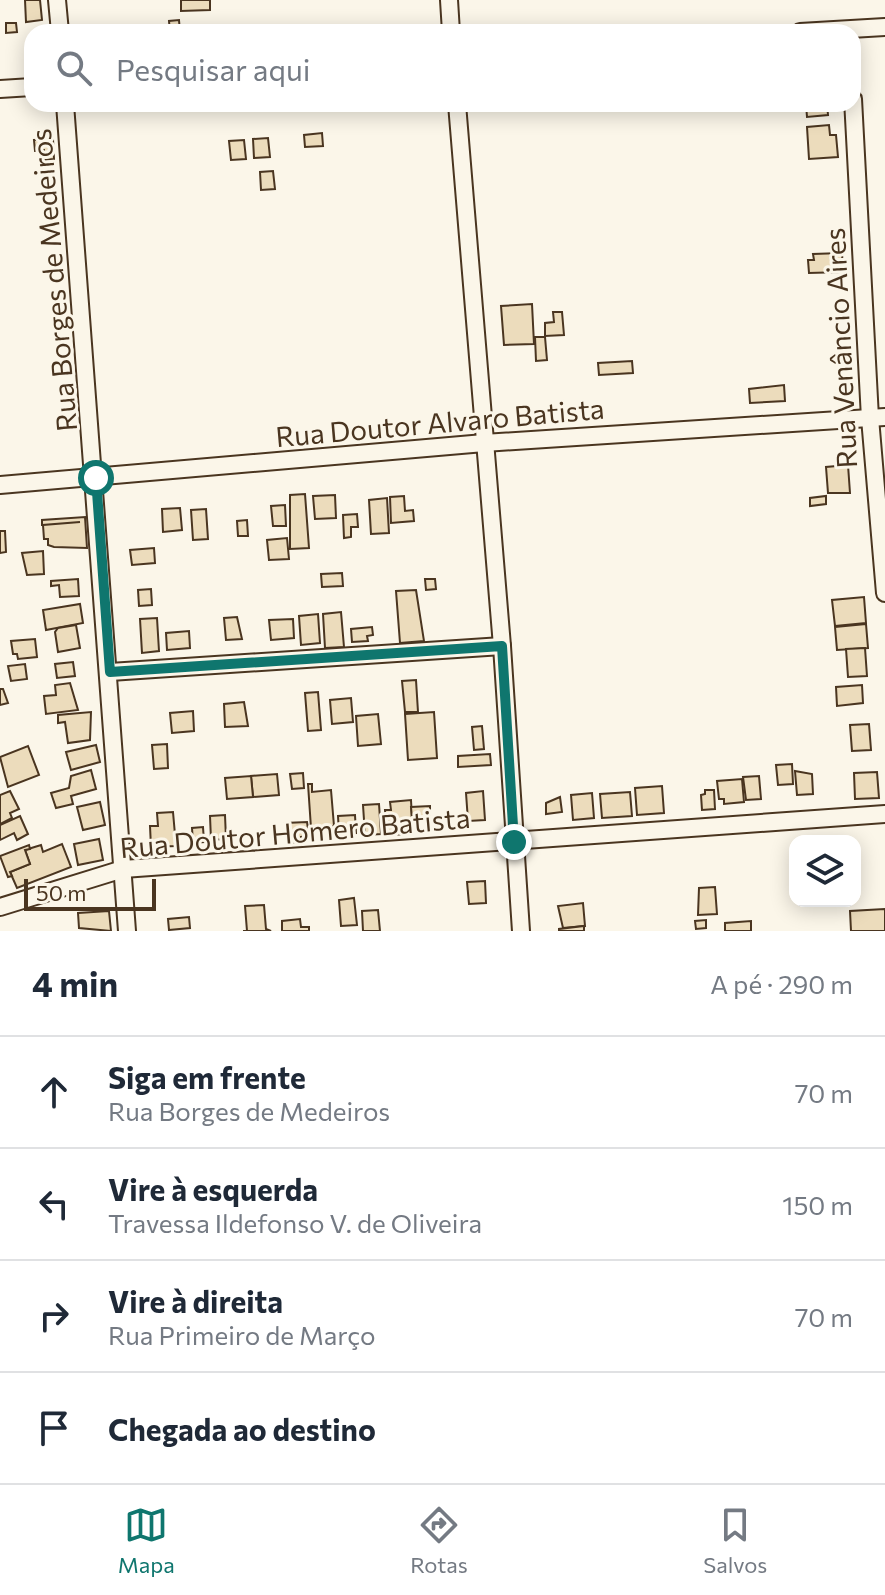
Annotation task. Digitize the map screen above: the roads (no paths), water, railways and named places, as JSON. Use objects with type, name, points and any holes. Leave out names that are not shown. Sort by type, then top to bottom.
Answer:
[{"type":"street","points":[[57,0],[59,24]]},
{"type":"street","points":[[449,0],[450,24]]},
{"type":"street","points":[[861,29],[885,27]]},
{"type":"street","points":[[0,89],[24,88]]},
{"type":"street","name":"Rua Borges de Medeiros","points":[[66,112],[96,478],[127,931]]},
{"type":"street","points":[[458,112],[502,646],[521,931]]},
{"type":"street","name":"Rua Venâncio Aires","points":[[854,112],[877,418],[885,593]]},
{"type":"street","name":"Rua Doutor Alvaro Batista","points":[[0,485],[484,443],[877,418]]},
{"type":"street","points":[[110,672],[502,646]]},
{"type":"street","name":"Rua Doutor Homero Batista","points":[[0,907],[123,869],[885,814]]}]
